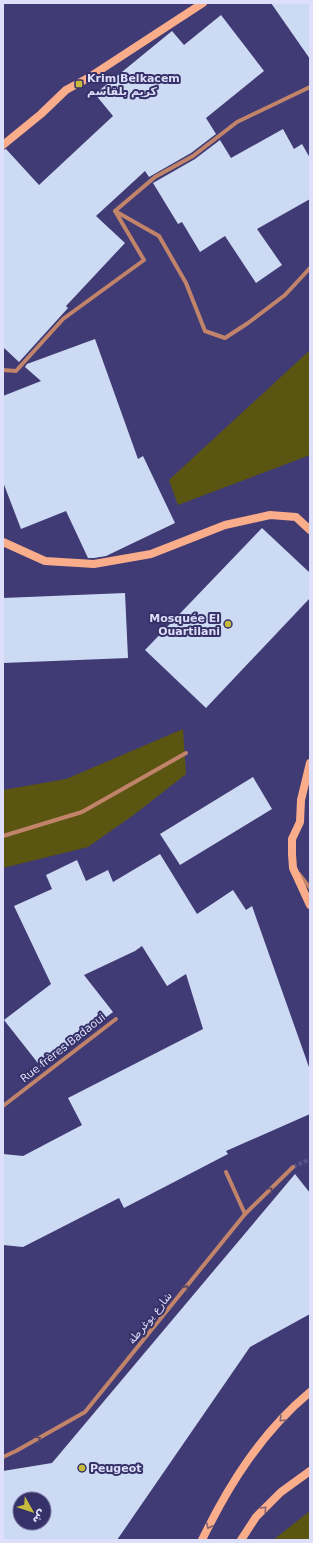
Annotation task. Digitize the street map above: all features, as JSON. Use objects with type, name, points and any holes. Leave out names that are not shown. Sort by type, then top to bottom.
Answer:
[{"type":"main road","points":[[3,145],[41,114],[66,90],[88,78],[203,3]]},
{"type":"main road","points":[[3,542],[45,562],[94,564],[151,554],[226,525],[270,515],[296,517],[310,530]]},
{"type":"main road","points":[[310,763],[301,800],[300,822],[292,839],[293,868],[310,905]]},
{"type":"main road","points":[[202,1540],[216,1511],[237,1475],[271,1430],[310,1392]]},
{"type":"main road","points":[[241,1540],[256,1517],[281,1492],[310,1471]]},
{"type":"street","points":[[115,211],[155,177],[192,156],[237,122],[310,87]]},
{"type":"street","points":[[115,211],[159,236],[186,283],[205,331],[225,338],[248,323],[285,295],[310,268]]},
{"type":"street","points":[[3,370],[16,372],[63,319],[144,260],[115,211]]},
{"type":"street","points":[[3,836],[82,812],[186,753]]},
{"type":"street","points":[[293,868],[310,888]]},
{"type":"street","name":"Rue frères Badaoui","points":[[3,1106],[116,1020]]},
{"type":"street","name":"شارع يوغرطة","points":[[3,1457],[85,1412],[245,1214],[293,1167]]},
{"type":"street","points":[[226,1172],[245,1214]]},
{"type":"shaded area","points":[[310,350],[310,455],[178,505],[169,480]]},
{"type":"shaded area","points":[[183,729],[186,774],[135,814],[88,847],[3,868],[3,790],[66,779]]},
{"type":"shaded area","points":[[310,1511],[310,1540],[273,1540]]},
{"type":"building","points":[[271,3],[310,3],[310,59]]},
{"type":"building","points":[[221,15],[264,71],[206,118],[216,134],[191,153],[149,177],[145,171],[96,216],[125,243],[66,306],[68,308],[19,362],[3,347],[3,150],[6,149],[39,185],[113,116],[95,94],[172,31],[184,45]]},
{"type":"building","points":[[283,129],[294,149],[302,144],[310,158],[310,199],[257,229],[282,265],[256,283],[225,236],[200,252],[182,222],[178,224],[153,183],[195,159],[220,140],[231,158]]},
{"type":"building","points":[[95,339],[138,459],[143,456],[175,523],[106,556],[88,558],[66,511],[21,529],[3,482],[3,396],[41,381],[25,367],[27,364]]},
{"type":"building","name":"Mosquée El Ouartilani","points":[[262,528],[310,573],[310,598],[206,708],[145,650]]},
{"type":"building","points":[[125,593],[128,658],[3,663],[3,598]]},
{"type":"building","points":[[253,777],[272,809],[180,865],[160,834]]},
{"type":"building","points":[[160,854],[197,914],[233,890],[246,910],[252,906],[310,1070],[310,1114],[226,1151],[228,1154],[124,1208],[119,1198],[23,1247],[3,1245],[3,1154],[23,1156],[82,1125],[68,1098],[203,1029],[186,974],[167,986],[142,946],[135,951],[84,975],[113,1012],[41,1067],[4,1020],[51,984],[14,906],[52,889],[46,875],[77,860],[86,881],[108,870],[113,882]]},
{"type":"building","points":[[295,1174],[310,1193],[310,1314],[250,1347],[117,1540],[3,1540],[3,1471],[52,1463]]},
{"type":"tunnel","points":[[293,1167],[310,1159]]},
{"type":"place","name":"Krim Belkacem كريم بلقاسم","points":[[79,84]]},
{"type":"place","name":"Mosquée El Ouartilani","points":[[228,624]]},
{"type":"place","name":"Peugeot","points":[[82,1468]]}]
